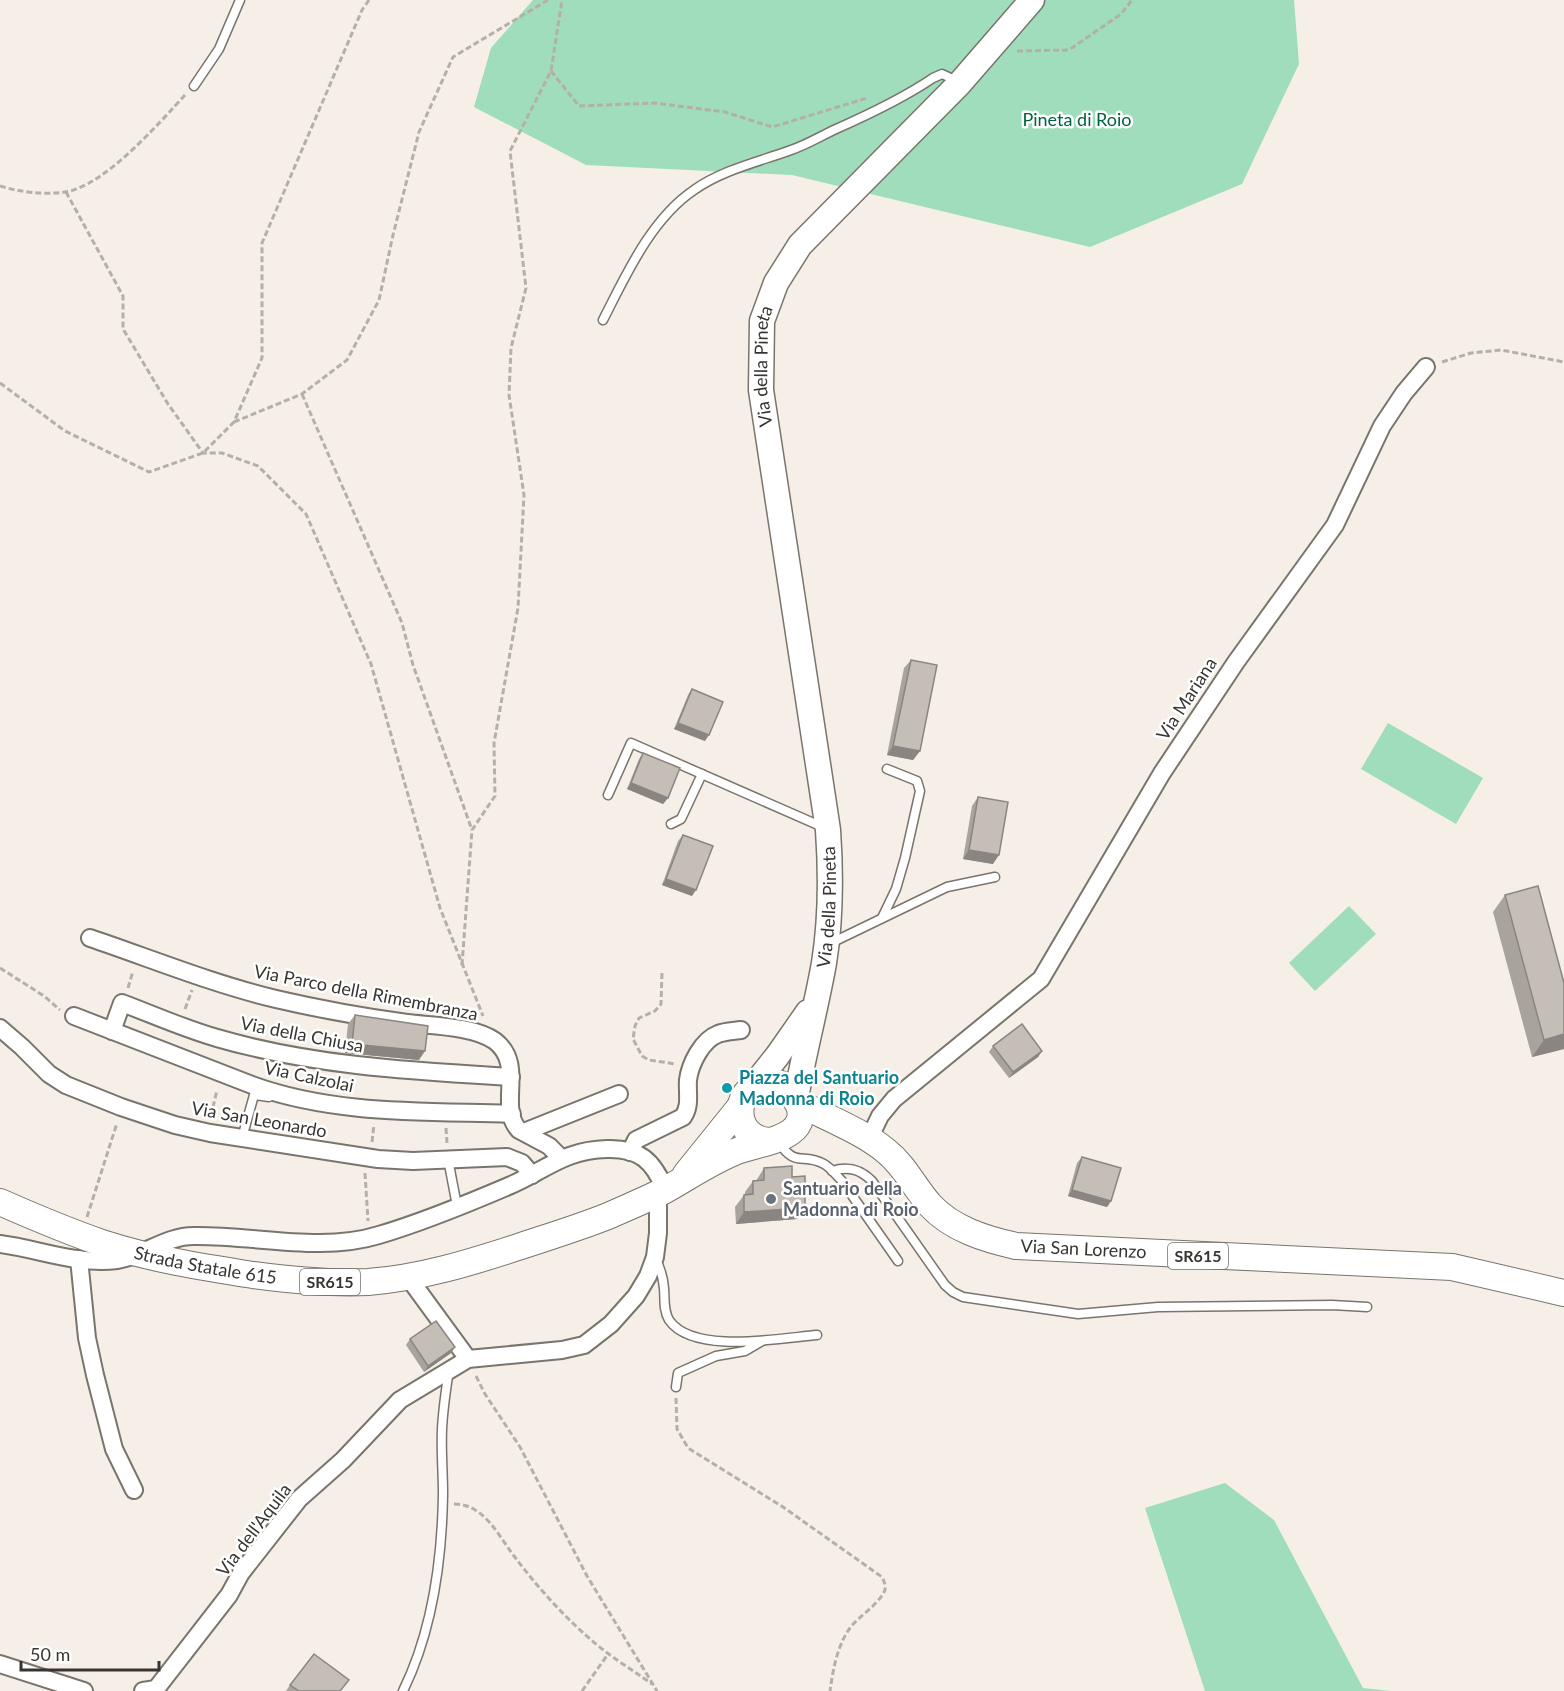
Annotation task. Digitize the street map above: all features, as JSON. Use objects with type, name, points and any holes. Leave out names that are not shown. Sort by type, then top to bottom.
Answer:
[{"type":"main road","name":"Via della Pineta","points":[[797,1100],[826,946],[830,877],[828,830],[761,390],[762,321],[776,283],[800,245],[960,83],[1032,0]]},
{"type":"main road","name":"Via della Pineta","points":[[746,1098],[803,1020],[819,985]]},
{"type":"main road","name":"SR615","points":[[667,1188],[746,1098],[764,1083],[778,1083],[786,1087],[797,1100]]},
{"type":"main road","points":[[746,1098],[741,1120],[748,1132],[755,1138],[776,1140],[792,1131],[797,1123],[799,1110],[797,1100]]},
{"type":"main road","name":"Via San Lorenzo","points":[[797,1100],[863,1137],[898,1161],[929,1204],[945,1218],[987,1239],[1016,1246],[1452,1268],[1564,1293]]},
{"type":"main road","name":"Via San Lorenzo","points":[[776,1140],[818,1129],[846,1130],[863,1137]]},
{"type":"main road","name":"SR615","points":[[667,1188],[731,1153],[776,1140]]},
{"type":"main road","name":"Strada Statale 615","points":[[0,1202],[80,1247],[139,1253],[216,1269],[291,1279],[357,1282],[408,1277],[468,1263],[571,1230],[667,1188]]},
{"type":"street","name":"Via Mariana","points":[[863,1137],[894,1099],[1041,979],[1162,773],[1236,662],[1335,525],[1382,426],[1404,393],[1426,367]]},
{"type":"street","name":"Via Parco della Rimembranza","points":[[90,938],[197,975],[276,999],[378,1019],[469,1031],[486,1036],[501,1047],[510,1062],[512,1114]]},
{"type":"street","name":"Via della Chiusa","points":[[122,1004],[245,1046],[390,1070],[511,1077]]},
{"type":"street","points":[[112,1031],[122,1004]]},
{"type":"street","name":"Via Calzolai","points":[[74,1016],[282,1095],[366,1108],[512,1114]]},
{"type":"street","name":"Via San Leonardo","points":[[0,1028],[57,1079],[121,1107],[175,1125],[364,1158],[402,1161],[507,1157],[522,1163],[532,1175]]},
{"type":"street","points":[[630,1152],[638,1139],[683,1117],[687,1109],[690,1073],[696,1058],[711,1038],[721,1033],[741,1030]]},
{"type":"street","points":[[524,1132],[619,1094]]},
{"type":"street","points":[[512,1114],[516,1125],[549,1146],[561,1158]]},
{"type":"street","points":[[139,1253],[167,1241],[192,1236],[300,1242],[369,1238],[457,1206],[532,1175],[561,1158],[577,1152],[600,1149],[630,1152],[641,1156],[652,1164],[667,1188]]},
{"type":"street","name":"Via dell'Aquila","points":[[143,1691],[156,1689],[230,1595],[241,1573],[299,1499],[343,1460],[400,1400],[468,1359],[562,1350],[584,1345],[611,1324],[636,1296],[648,1276],[655,1257],[667,1188]]},
{"type":"street","points":[[0,1244],[80,1247],[87,1338],[95,1375],[114,1449],[134,1490]]},
{"type":"street","points":[[408,1277],[468,1359]]},
{"type":"street","points":[[0,1663],[84,1691]]},
{"type":"lane","points":[[194,86],[219,49],[240,0]]},
{"type":"lane","points":[[603,320],[632,262],[668,214],[692,190],[716,176],[794,149],[881,110],[942,74],[960,83]]},
{"type":"lane","name":"Via della Pineta","points":[[608,795],[631,743],[828,830]]},
{"type":"lane","points":[[882,918],[896,889],[920,791],[917,781],[887,769]]},
{"type":"lane","points":[[671,824],[681,819],[702,774]]},
{"type":"lane","points":[[826,946],[947,887],[995,877]]},
{"type":"lane","points":[[242,1138],[254,1095],[275,1098],[282,1095]]},
{"type":"lane","points":[[776,1140],[788,1155],[795,1159],[823,1164],[832,1171],[842,1181],[898,1261]]},
{"type":"lane","points":[[448,1159],[457,1206]]},
{"type":"lane","points":[[832,1171],[851,1168],[865,1174],[945,1285],[963,1297],[1078,1314],[1158,1306],[1332,1305],[1367,1307]]},
{"type":"lane","points":[[655,1257],[661,1268],[664,1305],[669,1319],[681,1331],[698,1338],[720,1341],[817,1335]]},
{"type":"lane","points":[[676,1387],[678,1373],[716,1356],[745,1351],[765,1339]]},
{"type":"lane","points":[[403,1691],[412,1672],[433,1605],[442,1504],[442,1429],[449,1369]]},
{"type":"path","points":[[203,453],[234,422],[262,358],[262,243],[357,20],[369,0]]},
{"type":"path","points":[[234,422],[302,394],[347,360],[379,300],[419,132],[453,57],[548,0]]},
{"type":"path","points":[[472,831],[495,795],[494,743],[518,608],[524,495],[509,395],[511,348],[526,288],[510,151],[551,71],[562,0]]},
{"type":"path","points":[[988,51],[1069,50],[1121,14],[1132,0]]},
{"type":"path","points":[[551,71],[579,106],[655,103],[725,112],[772,128],[867,98]]},
{"type":"path","points":[[0,186],[33,192],[66,192],[83,186],[131,151],[194,86]]},
{"type":"path","points":[[66,192],[123,296],[123,329],[168,404],[203,453]]},
{"type":"path","points":[[1426,367],[1471,353],[1501,350],[1564,362]]},
{"type":"path","points":[[0,383],[65,431],[149,472],[203,453],[222,453],[258,466],[306,514],[371,664],[440,908],[484,1019],[486,1036]]},
{"type":"path","points":[[302,394],[402,623],[413,666],[472,831],[462,965]]},
{"type":"path","points":[[122,1004],[139,955]]},
{"type":"path","points":[[0,968],[44,996],[59,1010],[74,1016]]},
{"type":"path","points":[[662,973],[660,1004],[655,1011],[639,1018],[634,1026],[633,1039],[642,1056],[649,1060],[678,1064],[690,1073]]},
{"type":"path","points":[[180,1025],[197,975]]},
{"type":"path","points":[[208,1132],[222,1074]]},
{"type":"path","points":[[80,1247],[121,1107]]},
{"type":"path","points":[[445,1112],[448,1159]]},
{"type":"path","points":[[364,1158],[369,1238]]},
{"type":"path","points":[[468,1359],[485,1394],[520,1447],[587,1576],[657,1691]]},
{"type":"path","points":[[676,1387],[677,1429],[688,1448],[827,1537],[882,1577],[886,1583],[885,1593],[850,1629],[839,1650],[830,1691]]},
{"type":"path","points":[[442,1504],[462,1504],[481,1512],[517,1560],[558,1608],[608,1654],[654,1685]]},
{"type":"path","points":[[582,1691],[608,1654]]},
{"type":"green space","name":"Pineta di Roio","points":[[533,0],[1294,0],[1299,64],[1242,184],[1090,247],[792,175],[586,165],[474,107],[491,48]]},
{"type":"green space","points":[[1388,723],[1483,778],[1456,824],[1361,769]]},
{"type":"green space","points":[[1349,906],[1376,934],[1315,991],[1289,963]]},
{"type":"green space","points":[[1225,1483],[1274,1520],[1363,1688],[1391,1691],[1205,1691],[1145,1508]]},
{"type":"building","points":[[911,660],[937,665],[920,751],[893,746]]},
{"type":"building","points":[[692,689],[723,702],[709,735],[678,723]]},
{"type":"building","points":[[643,753],[680,768],[668,798],[631,783]]},
{"type":"building","points":[[978,797],[1008,802],[999,855],[969,850]]},
{"type":"building","points":[[683,835],[713,846],[696,890],[666,879]]},
{"type":"building","points":[[1538,886],[1564,983],[1564,1034],[1544,1040],[1505,895]]},
{"type":"building","points":[[355,1015],[428,1026],[425,1051],[352,1044]]},
{"type":"building","points":[[1022,1024],[1042,1051],[1013,1072],[993,1046]]},
{"type":"building","points":[[1082,1157],[1121,1168],[1111,1201],[1072,1190]]},
{"type":"building","name":"Santuario della Madonna di Roio","points":[[792,1166],[792,1177],[805,1176],[805,1208],[744,1212],[744,1195],[753,1194],[753,1181],[764,1180],[764,1168]]},
{"type":"building","points":[[436,1321],[455,1347],[428,1366],[410,1339]]},
{"type":"building","points":[[314,1654],[349,1680],[340,1691],[299,1691],[290,1685]]},
{"type":"place","name":"Piazza del Santuario Madonna di Roio","points":[[727,1088]]},
{"type":"place","name":"Santuario della Madonna di Roio","points":[[771,1199]]}]
